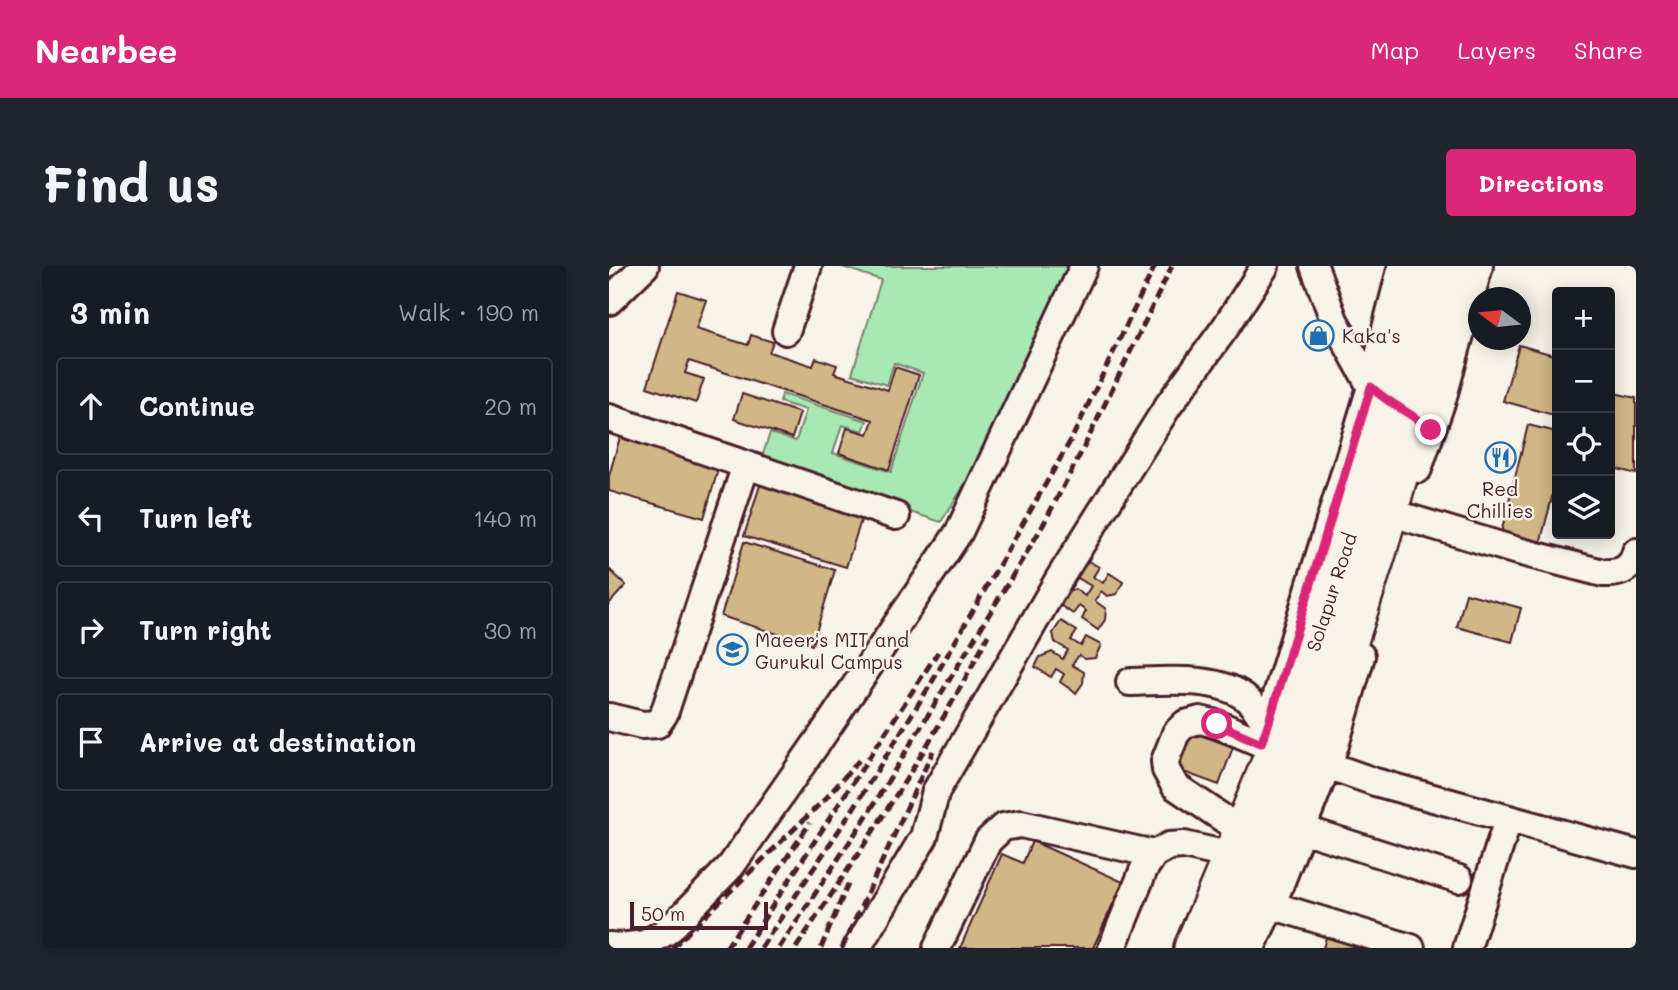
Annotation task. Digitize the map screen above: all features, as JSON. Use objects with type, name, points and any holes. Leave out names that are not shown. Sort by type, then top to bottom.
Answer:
[{"type":"highway","name":"Solapur Road","points":[[1230,948],[1312,652],[1335,580],[1401,409],[1416,353],[1424,266]]},
{"type":"highway","name":"Solapur Road","points":[[1416,353],[1457,266]]},
{"type":"highway","name":"Solapur Road","points":[[1193,948],[1229,839],[1285,747],[1342,663],[1396,514],[1401,409]]},
{"type":"street","points":[[609,301],[645,266]]},
{"type":"street","points":[[786,331],[808,266]]},
{"type":"street","points":[[609,946],[645,944],[669,930],[731,866],[824,734],[959,532],[1084,266]]},
{"type":"street","points":[[857,948],[925,838],[936,791],[1059,579],[1168,406],[1225,328],[1265,266]]},
{"type":"street","points":[[1314,266],[1334,320],[1401,409]]},
{"type":"street","points":[[1401,409],[1402,266]]},
{"type":"street","points":[[1401,409],[1442,400],[1479,266]]},
{"type":"street","points":[[609,418],[896,516]]},
{"type":"street","points":[[612,725],[657,724],[664,713],[745,465]]},
{"type":"street","points":[[1396,514],[1514,551],[1603,573],[1615,574],[1626,570],[1635,558]]},
{"type":"street","points":[[1130,682],[1195,681],[1226,688],[1248,699],[1285,747],[1302,829],[1251,948]]},
{"type":"street","points":[[1229,839],[1175,786],[1166,770],[1165,761],[1176,733],[1185,724],[1201,720],[1217,724],[1375,782],[1636,854]]},
{"type":"street","points":[[1467,948],[1508,820]]},
{"type":"street","points":[[937,948],[988,841],[1003,827],[1021,824],[1154,854]]},
{"type":"street","points":[[1302,829],[1459,879]]},
{"type":"street","points":[[1112,948],[1144,869],[1154,854],[1168,846],[1229,839]]},
{"type":"street","points":[[1175,948],[1229,839]]},
{"type":"street","points":[[1271,905],[1411,948]]},
{"type":"green space","points":[[840,266],[1070,266],[984,454],[941,522],[760,463],[770,433],[796,441],[806,410],[780,402],[782,394],[867,421],[863,431],[842,425],[833,453],[891,472],[923,373],[894,363],[887,385],[852,374],[881,280]]},
{"type":"building","points":[[678,291],[706,300],[696,329],[748,345],[751,335],[773,342],[769,352],[813,366],[816,358],[837,365],[834,373],[888,390],[895,367],[919,375],[889,470],[839,453],[847,428],[868,434],[873,420],[689,361],[685,373],[704,379],[696,403],[647,387]]},
{"type":"building","points":[[1531,348],[1552,355],[1552,415],[1503,401],[1518,350]]},
{"type":"building","points":[[1615,393],[1636,398],[1636,474],[1615,468]]},
{"type":"building","points":[[742,394],[800,413],[792,438],[734,419]]},
{"type":"building","points":[[1528,425],[1552,431],[1552,497],[1540,544],[1501,533]]},
{"type":"building","points":[[620,437],[719,466],[704,518],[609,491],[609,476]]},
{"type":"building","points":[[762,479],[864,511],[846,567],[744,536]]},
{"type":"building","points":[[744,542],[835,570],[812,645],[721,616]]},
{"type":"building","points":[[1083,558],[1099,567],[1093,577],[1103,583],[1109,573],[1123,582],[1117,594],[1107,596],[1101,591],[1095,601],[1106,609],[1105,620],[1098,630],[1082,619],[1086,611],[1079,606],[1073,614],[1057,603],[1062,594],[1075,589],[1085,596],[1091,586],[1078,578],[1076,570]]},
{"type":"building","points":[[609,569],[626,585],[609,604]]},
{"type":"building","points":[[1466,593],[1521,608],[1512,642],[1457,627]]},
{"type":"building","points":[[1061,621],[1077,631],[1071,640],[1081,646],[1086,637],[1101,645],[1095,658],[1085,659],[1079,655],[1072,665],[1084,672],[1083,683],[1076,693],[1060,682],[1064,674],[1056,669],[1051,677],[1035,667],[1040,657],[1052,652],[1063,659],[1068,650],[1055,642],[1053,633]]},
{"type":"building","points":[[1173,725],[1233,747],[1219,785],[1159,763]]},
{"type":"building","points":[[1032,841],[1123,882],[1093,948],[960,948],[1002,854],[1023,863]]},
{"type":"building","points":[[1327,934],[1362,944],[1361,948],[1323,948]]},
{"type":"railway","points":[[761,948],[855,806],[932,682],[1072,438],[1155,266]]},
{"type":"railway","points":[[779,948],[868,814],[1042,527],[1172,266]]},
{"type":"railway","points":[[796,948],[921,755],[988,635]]},
{"type":"railway","points":[[745,948],[938,652]]},
{"type":"railway","points":[[842,948],[933,751]]},
{"type":"railway","points":[[672,948],[828,796],[860,759]]},
{"type":"railway","points":[[726,948],[810,823]]},
{"type":"railway","points":[[821,948],[848,884]]},
{"type":"place","name":"Kaka's","points":[[1319,335]]},
{"type":"place","name":"Red Chillies","points":[[1500,457]]},
{"type":"place","name":"Maeer's MIT and Gurukul Campus","points":[[732,650]]},
{"type":"route","points":[[1217,724],[1261,743],[1371,387],[1386,402],[1415,415],[1431,430]]}]
